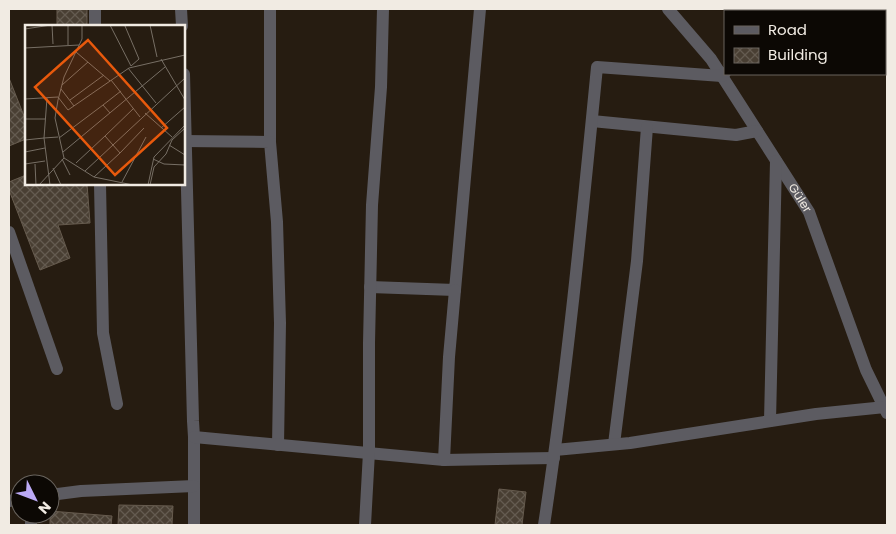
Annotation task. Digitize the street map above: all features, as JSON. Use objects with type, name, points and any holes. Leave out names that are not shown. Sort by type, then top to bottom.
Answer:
[{"type":"street","points":[[95,9],[95,25]]},
{"type":"street","points":[[181,9],[182,25]]},
{"type":"street","points":[[270,9],[270,142],[277,222],[280,322],[278,445]]},
{"type":"street","points":[[366,525],[369,452],[372,205],[381,87],[383,9]]},
{"type":"street","points":[[444,460],[449,357],[480,9]]},
{"type":"street","name":"Güler","points":[[668,9],[723,74],[809,212],[866,370],[886,410]]},
{"type":"street","points":[[544,525],[585,190],[597,67],[723,74]]},
{"type":"street","points":[[592,121],[736,136],[757,131]]},
{"type":"street","points":[[614,444],[637,261],[647,127]]},
{"type":"street","points":[[194,525],[194,437],[192,421],[185,141],[270,142]]},
{"type":"street","points":[[770,421],[776,160]]},
{"type":"street","points":[[100,185],[103,333],[117,404]]},
{"type":"street","points":[[9,232],[57,369]]},
{"type":"street","points":[[370,287],[455,290]]},
{"type":"street","points":[[194,437],[444,460],[554,454],[816,414],[886,410]]},
{"type":"street","points":[[60,494],[80,491],[194,486]]},
{"type":"building","points":[[57,9],[87,9],[87,25],[57,25]]},
{"type":"building","points":[[9,78],[25,118],[25,139],[9,146]]},
{"type":"building","points":[[25,175],[25,185],[87,185],[90,223],[58,225],[70,258],[40,270],[9,190],[9,182]]},
{"type":"building","points":[[499,489],[526,492],[522,525],[495,525]]},
{"type":"building","points":[[119,505],[173,506],[172,525],[118,525]]},
{"type":"building","points":[[60,512],[112,516],[111,525],[50,525],[60,524]]}]
